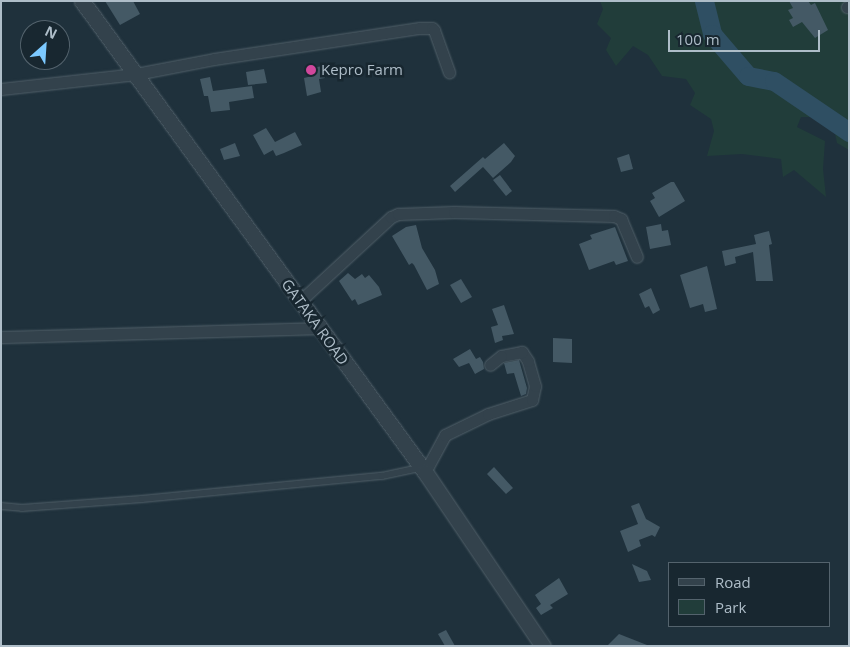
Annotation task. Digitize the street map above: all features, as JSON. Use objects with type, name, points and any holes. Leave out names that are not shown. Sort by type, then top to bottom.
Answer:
[{"type":"street","name":"GATAKA ROAD","points":[[82,1],[423,470],[542,646]]},
{"type":"street","points":[[1,89],[136,74],[214,58],[432,28],[449,72]]},
{"type":"street","points":[[300,301],[390,217],[398,214],[454,212],[614,216],[621,219],[637,257]]},
{"type":"street","points":[[1,337],[319,328]]},
{"type":"street","points":[[423,470],[445,435],[488,414],[532,400],[535,386],[528,361],[522,352],[512,352],[501,356],[490,365]]},
{"type":"lane","points":[[1,506],[22,508],[142,499],[382,476],[423,470]]},
{"type":"green space","points":[[600,1],[849,1],[849,150],[837,143],[830,110],[813,117],[801,117],[797,127],[825,141],[823,169],[826,197],[794,170],[783,177],[781,159],[742,154],[707,156],[714,131],[711,119],[690,105],[695,93],[686,79],[662,76],[648,55],[633,46],[616,66],[606,50],[611,38],[597,24],[603,9]]},
{"type":"building","points":[[105,1],[133,1],[140,14],[120,25]]},
{"type":"building","points":[[789,1],[808,1],[811,5],[815,3],[828,30],[815,38],[802,22],[793,27],[789,20],[793,18],[788,10],[793,8]]},
{"type":"building","points":[[323,66],[325,78],[319,79],[321,92],[307,96],[304,78],[312,76],[311,68]]},
{"type":"building","points":[[264,69],[267,83],[248,85],[246,72]]},
{"type":"building","points":[[210,77],[213,91],[252,86],[254,98],[229,102],[230,110],[211,112],[208,96],[204,96],[200,79]]},
{"type":"building","points":[[266,128],[275,142],[295,132],[302,145],[276,156],[273,150],[264,155],[253,135]]},
{"type":"building","points":[[235,143],[240,156],[224,160],[220,149]]},
{"type":"building","points":[[504,143],[515,156],[511,162],[493,178],[483,167],[455,192],[450,186],[483,157],[485,159]]},
{"type":"building","points":[[629,154],[633,169],[621,172],[617,158]]},
{"type":"building","points":[[500,175],[512,191],[506,196],[493,180]]},
{"type":"building","points":[[674,182],[685,201],[659,217],[650,201],[655,198],[652,193]]},
{"type":"building","points":[[661,224],[662,231],[668,230],[671,245],[650,249],[646,227]]},
{"type":"building","points":[[416,225],[422,248],[435,270],[439,284],[427,290],[414,265],[412,263],[409,265],[392,236],[406,227]]},
{"type":"building","points":[[615,227],[628,261],[616,265],[614,261],[589,270],[579,244],[592,239],[590,235]]},
{"type":"building","points":[[769,231],[772,244],[769,245],[773,281],[756,281],[753,252],[735,257],[736,263],[725,266],[722,251],[756,244],[754,235]]},
{"type":"building","points":[[707,266],[717,309],[705,312],[703,304],[690,308],[680,275]]},
{"type":"building","points":[[348,273],[355,279],[362,274],[365,278],[369,275],[379,287],[382,295],[358,305],[355,299],[352,301],[339,281]]},
{"type":"building","points":[[461,279],[472,297],[461,303],[450,285]]},
{"type":"building","points":[[651,288],[660,310],[653,314],[649,306],[645,308],[639,294]]},
{"type":"building","points":[[504,305],[514,334],[502,336],[503,340],[495,343],[491,327],[498,325],[492,309]]},
{"type":"building","points":[[553,338],[572,339],[572,363],[553,362]]},
{"type":"building","points":[[470,349],[476,359],[480,357],[483,362],[484,369],[475,374],[469,363],[459,367],[453,359]]},
{"type":"building","points":[[519,360],[527,388],[526,394],[521,396],[514,373],[507,374],[504,363]]},
{"type":"building","points":[[494,467],[513,488],[506,494],[487,474]]},
{"type":"building","points":[[639,503],[646,519],[660,527],[655,537],[652,535],[639,540],[641,546],[628,552],[620,531],[638,524],[631,506]]},
{"type":"building","points":[[632,564],[647,571],[651,580],[639,582]]},
{"type":"building","points":[[559,578],[568,594],[550,605],[553,608],[541,615],[536,608],[541,604],[535,595]]},
{"type":"building","points":[[446,630],[455,646],[445,646],[438,634]]},
{"type":"building","points":[[619,634],[647,645],[647,646],[607,646]]},
{"type":"waterway","points":[[704,1],[712,34],[748,76],[774,81],[849,132]]},
{"type":"place","name":"Kepro Farm","points":[[311,70]]}]
